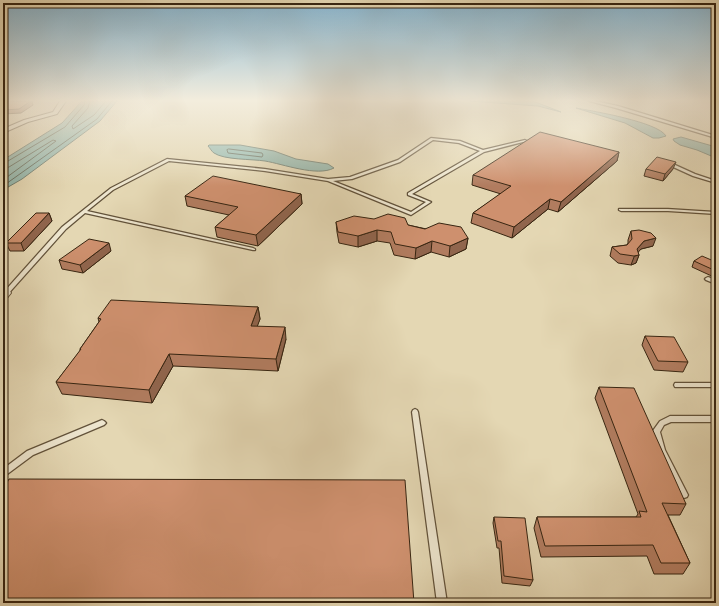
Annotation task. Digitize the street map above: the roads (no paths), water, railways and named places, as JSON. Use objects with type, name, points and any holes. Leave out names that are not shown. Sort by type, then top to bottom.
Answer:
[{"type":"lane","points":[[691,129],[716,137]]},
{"type":"lane","points":[[328,180],[351,178],[400,161],[432,139],[460,142],[482,151]]},
{"type":"lane","points":[[4,294],[64,228],[112,189],[168,160],[265,170],[328,180],[411,214],[429,202],[409,194],[482,151],[525,141]]},
{"type":"lane","points":[[672,165],[694,175],[716,182]]},
{"type":"lane","points":[[621,210],[668,210],[716,213]]},
{"type":"lane","points":[[84,212],[253,249]]},
{"type":"lane","points":[[708,279],[716,282]]},
{"type":"lane","points":[[677,385],[716,385]]},
{"type":"lane","points":[[415,412],[442,603]]},
{"type":"lane","points":[[684,495],[661,450],[656,432],[662,423],[670,419],[716,419]]},
{"type":"lane","points":[[3,473],[30,453],[102,423]]},
{"type":"water","points":[[52,129],[89,129],[22,179],[3,190],[3,160]]},
{"type":"water","points":[[637,129],[658,129],[666,136],[653,138]]},
{"type":"water","points":[[681,137],[716,147],[716,158],[680,145],[673,139]]},
{"type":"water","points":[[240,145],[274,151],[296,159],[328,164],[334,168],[309,171],[265,161],[224,157],[213,152],[208,146]]}]
